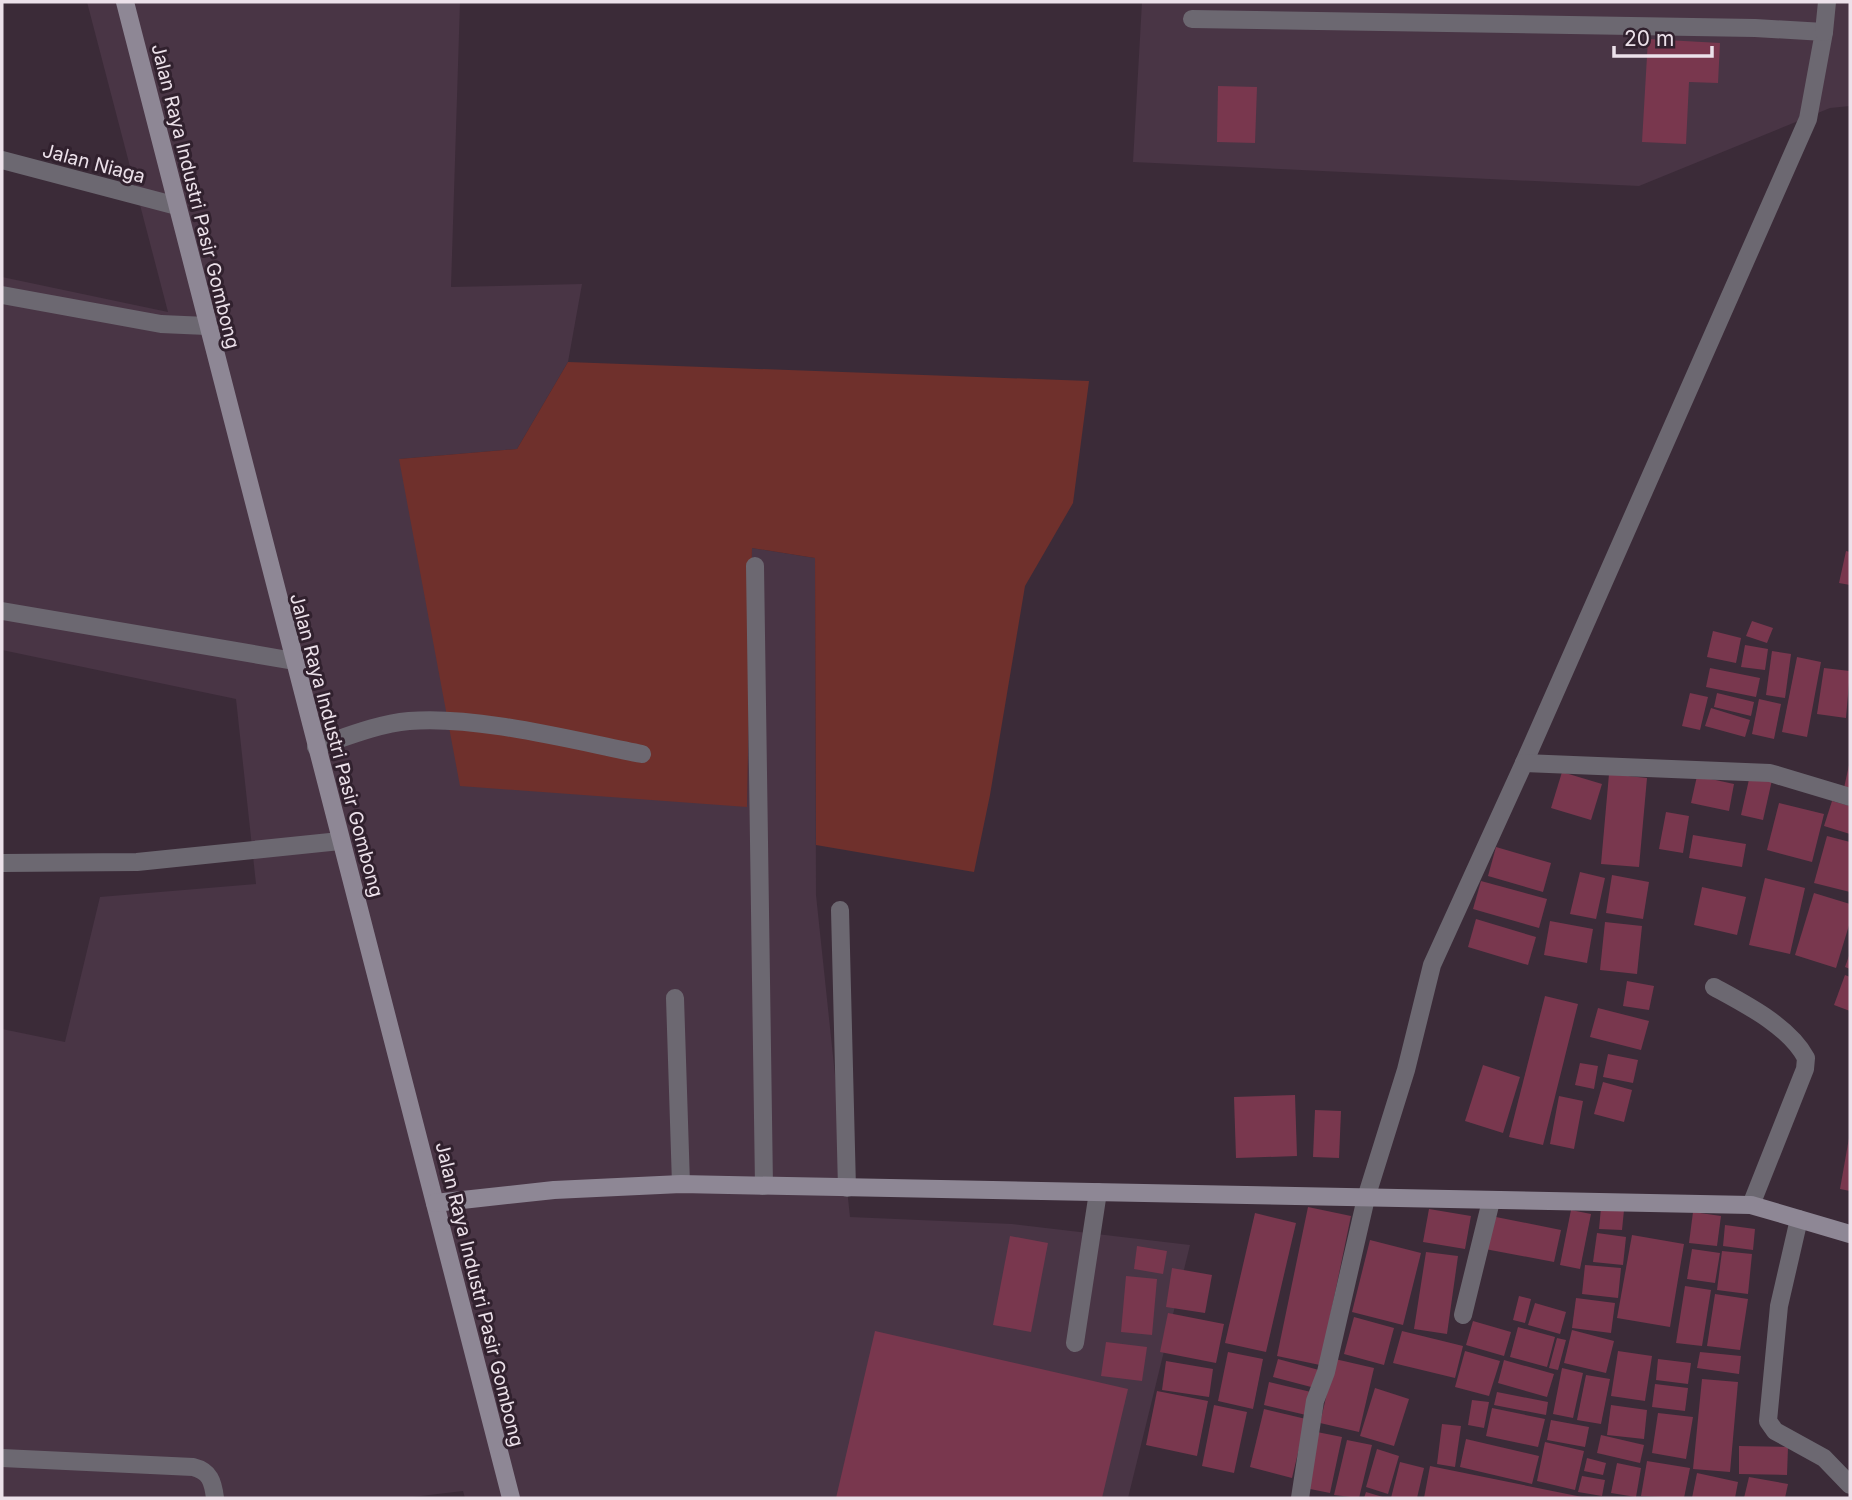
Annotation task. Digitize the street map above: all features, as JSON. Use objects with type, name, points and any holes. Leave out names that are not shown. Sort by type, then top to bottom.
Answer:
[{"type":"main road","name":"Jalan Raya Industri Pasir Gombong","points":[[125,2],[206,326],[511,1498]]},
{"type":"main road","points":[[435,1203],[554,1190],[681,1184],[1751,1205],[1850,1234]]},
{"type":"street","points":[[1300,1498],[1315,1401],[1326,1372],[1366,1199],[1406,1070],[1432,965],[1808,119],[1828,2]]},
{"type":"street","points":[[1192,19],[1742,28],[1824,33]]},
{"type":"street","name":"Jalan Niaga","points":[[2,160],[177,206]]},
{"type":"street","points":[[2,295],[161,324],[206,326]]},
{"type":"street","points":[[755,566],[764,1186]]},
{"type":"street","points":[[2,611],[294,662]]},
{"type":"street","points":[[316,747],[365,730],[410,721],[475,724],[642,754]]},
{"type":"street","points":[[1524,763],[1770,774],[1850,797]]},
{"type":"street","points":[[2,863],[137,862],[341,841]]},
{"type":"street","points":[[840,910],[846,1188]]},
{"type":"street","points":[[1714,987],[1744,1003],[1787,1035],[1806,1058],[1805,1069],[1751,1205]]},
{"type":"street","points":[[675,998],[681,1184]]},
{"type":"street","points":[[1075,1343],[1098,1192]]},
{"type":"street","points":[[1463,1315],[1491,1201]]},
{"type":"street","points":[[1798,1219],[1779,1306],[1768,1421],[1776,1431],[1824,1458],[1850,1485]]},
{"type":"street","points":[[2,1458],[193,1467],[203,1469],[210,1476],[215,1498]]},
{"type":"shaded area","points":[[87,2],[460,2],[451,287],[582,284],[568,362],[517,449],[400,459],[747,807],[752,548],[815,558],[816,895],[850,1217],[1012,1224],[1190,1245],[1128,1498],[465,1498],[463,1491],[404,1498],[2,1498],[2,1029],[65,1042],[100,897],[256,884],[236,699],[2,650],[2,277],[168,312]]},
{"type":"shaded area","points":[[1142,2],[1850,2],[1850,106],[1830,108],[1639,186],[1133,162]]},
{"type":"shaded area","points":[[568,362],[1089,381],[1073,503],[1025,586],[990,795],[974,872],[816,845],[815,558],[752,548],[747,807],[460,786],[399,459],[517,449]]},
{"type":"building","points":[[1648,39],[1720,43],[1718,83],[1689,82],[1686,144],[1642,142]]},
{"type":"building","points":[[1218,86],[1257,87],[1255,143],[1217,142]]},
{"type":"building","points":[[1846,551],[1850,552],[1850,585],[1839,583]]},
{"type":"building","points":[[1752,621],[1773,628],[1767,643],[1746,636]]},
{"type":"building","points":[[1713,631],[1741,638],[1736,663],[1707,657]]},
{"type":"building","points":[[1745,645],[1768,649],[1765,670],[1741,667]]},
{"type":"building","points":[[1772,651],[1791,654],[1785,698],[1766,695]]},
{"type":"building","points":[[1797,657],[1821,662],[1807,737],[1782,732]]},
{"type":"building","points":[[1710,668],[1760,678],[1756,697],[1706,687]]},
{"type":"building","points":[[1824,668],[1850,671],[1846,718],[1817,714]]},
{"type":"building","points":[[1690,693],[1708,697],[1700,730],[1682,726]]},
{"type":"building","points":[[1717,693],[1754,702],[1751,716],[1714,707]]},
{"type":"building","points":[[1759,699],[1781,704],[1774,739],[1752,734]]},
{"type":"building","points":[[1711,708],[1750,720],[1745,737],[1705,726]]},
{"type":"building","points":[[1850,765],[1850,790],[1844,788]]},
{"type":"building","points":[[1562,772],[1602,784],[1591,820],[1551,808]]},
{"type":"building","points":[[1609,774],[1647,778],[1639,867],[1601,864]]},
{"type":"building","points":[[1750,775],[1772,780],[1763,820],[1741,815]]},
{"type":"building","points":[[1697,776],[1734,784],[1729,811],[1691,803]]},
{"type":"building","points":[[1832,801],[1850,806],[1850,834],[1824,826]]},
{"type":"building","points":[[1779,803],[1824,814],[1812,862],[1767,850]]},
{"type":"building","points":[[1666,812],[1689,816],[1683,853],[1659,849]]},
{"type":"building","points":[[1693,835],[1746,844],[1742,867],[1689,858]]},
{"type":"building","points":[[1827,836],[1850,842],[1850,892],[1814,883]]},
{"type":"building","points":[[1496,847],[1551,863],[1543,892],[1488,876]]},
{"type":"building","points":[[1580,872],[1605,878],[1596,919],[1570,914]]},
{"type":"building","points":[[1612,875],[1649,882],[1643,919],[1606,913]]},
{"type":"building","points":[[1765,878],[1805,888],[1790,954],[1749,945]]},
{"type":"building","points":[[1481,881],[1547,899],[1539,928],[1473,909]]},
{"type":"building","points":[[1702,887],[1746,897],[1737,935],[1694,925]]},
{"type":"building","points":[[1814,893],[1850,904],[1850,922],[1836,968],[1795,955]]},
{"type":"building","points":[[1476,919],[1536,937],[1528,965],[1468,947]]},
{"type":"building","points":[[1550,921],[1593,929],[1587,963],[1544,955]]},
{"type":"building","points":[[1605,922],[1642,926],[1637,974],[1600,970]]},
{"type":"building","points":[[1850,953],[1850,969],[1845,967]]},
{"type":"building","points":[[1845,975],[1850,977],[1850,1011],[1834,1005]]},
{"type":"building","points":[[1627,981],[1654,986],[1649,1010],[1623,1006]]},
{"type":"building","points":[[1545,996],[1578,1004],[1543,1145],[1509,1137]]},
{"type":"building","points":[[1598,1008],[1649,1021],[1641,1050],[1590,1037]]},
{"type":"building","points":[[1608,1054],[1638,1060],[1633,1083],[1603,1077]]},
{"type":"building","points":[[1580,1063],[1598,1066],[1594,1089],[1575,1085]]},
{"type":"building","points":[[1483,1065],[1520,1077],[1503,1133],[1465,1121]]},
{"type":"building","points":[[1603,1082],[1632,1090],[1624,1122],[1594,1114]]},
{"type":"building","points":[[1295,1095],[1297,1156],[1236,1158],[1234,1097]]},
{"type":"building","points":[[1559,1096],[1583,1101],[1574,1149],[1550,1144]]},
{"type":"building","points":[[1315,1110],[1341,1111],[1339,1158],[1313,1157]]},
{"type":"building","points":[[1850,1138],[1850,1191],[1840,1189]]},
{"type":"building","points":[[1308,1207],[1351,1216],[1320,1365],[1277,1356]]},
{"type":"building","points":[[1601,1208],[1624,1210],[1622,1230],[1599,1229]]},
{"type":"building","points":[[1429,1209],[1471,1216],[1465,1249],[1423,1242]]},
{"type":"building","points":[[1571,1210],[1591,1214],[1580,1269],[1560,1265]]},
{"type":"building","points":[[1693,1212],[1721,1216],[1717,1246],[1689,1243]]},
{"type":"building","points":[[1255,1213],[1296,1223],[1266,1352],[1225,1343]]},
{"type":"building","points":[[1491,1216],[1561,1230],[1554,1262],[1485,1249]]},
{"type":"building","points":[[1725,1225],[1755,1229],[1753,1250],[1723,1246]]},
{"type":"building","points":[[1597,1233],[1626,1237],[1623,1265],[1593,1262]]},
{"type":"building","points":[[1632,1235],[1684,1244],[1670,1327],[1617,1318]]},
{"type":"building","points":[[1010,1236],[1048,1243],[1031,1332],[993,1325]]},
{"type":"building","points":[[1370,1240],[1421,1253],[1403,1325],[1352,1312]]},
{"type":"building","points":[[1137,1246],[1167,1251],[1163,1274],[1134,1269]]},
{"type":"building","points":[[1692,1249],[1720,1253],[1715,1283],[1687,1279]]},
{"type":"building","points":[[1722,1251],[1752,1254],[1748,1294],[1717,1290]]},
{"type":"building","points":[[1426,1252],[1458,1256],[1447,1334],[1414,1329]]},
{"type":"building","points":[[1585,1265],[1621,1268],[1618,1298],[1582,1294]]},
{"type":"building","points":[[1172,1268],[1212,1275],[1205,1313],[1166,1307]]},
{"type":"building","points":[[1126,1276],[1157,1279],[1152,1335],[1121,1332]]},
{"type":"building","points":[[1685,1286],[1711,1290],[1702,1346],[1676,1343]]},
{"type":"building","points":[[1715,1294],[1748,1299],[1740,1350],[1707,1346]]},
{"type":"building","points":[[1519,1296],[1531,1299],[1525,1323],[1513,1320]]},
{"type":"building","points":[[1576,1298],[1615,1303],[1611,1333],[1572,1328]]},
{"type":"building","points":[[1535,1303],[1566,1312],[1560,1334],[1528,1325]]},
{"type":"building","points":[[1168,1313],[1224,1324],[1216,1363],[1160,1352]]},
{"type":"building","points":[[1354,1317],[1394,1328],[1384,1365],[1344,1354]]},
{"type":"building","points":[[1473,1321],[1511,1332],[1504,1356],[1466,1345]]},
{"type":"building","points":[[1518,1327],[1555,1337],[1547,1367],[1510,1357]]},
{"type":"building","points":[[1572,1330],[1614,1341],[1606,1373],[1564,1363]]},
{"type":"building","points":[[875,1331],[1128,1389],[1102,1498],[836,1498]]},
{"type":"building","points":[[1402,1331],[1463,1346],[1455,1378],[1393,1363]]},
{"type":"building","points":[[1557,1338],[1566,1340],[1558,1370],[1549,1368]]},
{"type":"building","points":[[1106,1342],[1147,1347],[1142,1381],[1101,1376]]},
{"type":"building","points":[[1465,1351],[1500,1361],[1489,1396],[1455,1387]]},
{"type":"building","points":[[1618,1351],[1652,1356],[1645,1401],[1611,1396]]},
{"type":"building","points":[[1228,1352],[1263,1359],[1253,1409],[1218,1401]]},
{"type":"building","points":[[1700,1352],[1741,1356],[1739,1374],[1697,1368]]},
{"type":"building","points":[[1278,1359],[1319,1370],[1315,1388],[1273,1377]]},
{"type":"building","points":[[1335,1359],[1374,1368],[1359,1432],[1320,1423]]},
{"type":"building","points":[[1658,1359],[1691,1363],[1688,1384],[1656,1380]]},
{"type":"building","points":[[1504,1360],[1554,1374],[1547,1397],[1498,1383]]},
{"type":"building","points":[[1166,1361],[1213,1369],[1209,1397],[1162,1390]]},
{"type":"building","points":[[1562,1368],[1583,1373],[1573,1418],[1553,1414]]},
{"type":"building","points":[[1586,1375],[1610,1379],[1601,1424],[1577,1420]]},
{"type":"building","points":[[1702,1379],[1738,1382],[1730,1472],[1693,1469]]},
{"type":"building","points":[[1269,1382],[1311,1392],[1306,1415],[1264,1405]]},
{"type":"building","points":[[1655,1384],[1688,1388],[1685,1411],[1652,1407]]},
{"type":"building","points":[[1375,1388],[1409,1399],[1394,1446],[1360,1436]]},
{"type":"building","points":[[1157,1391],[1208,1401],[1197,1456],[1146,1445]]},
{"type":"building","points":[[1497,1392],[1548,1402],[1546,1415],[1494,1405]]},
{"type":"building","points":[[1472,1400],[1489,1402],[1484,1428],[1468,1425]]},
{"type":"building","points":[[1214,1405],[1247,1412],[1234,1473],[1202,1466]]},
{"type":"building","points":[[1611,1405],[1647,1410],[1644,1439],[1607,1435]]},
{"type":"building","points":[[1492,1408],[1545,1419],[1538,1447],[1486,1436]]},
{"type":"building","points":[[1264,1409],[1306,1419],[1292,1478],[1250,1467]]},
{"type":"building","points":[[1658,1413],[1693,1417],[1686,1459],[1652,1453]]},
{"type":"building","points":[[1551,1420],[1589,1427],[1585,1447],[1547,1440]]},
{"type":"building","points":[[1442,1424],[1461,1426],[1455,1467],[1437,1464]]},
{"type":"building","points":[[1317,1432],[1342,1437],[1330,1493],[1305,1488]]},
{"type":"building","points":[[1601,1435],[1644,1445],[1640,1463],[1597,1453]]},
{"type":"building","points":[[1466,1439],[1539,1456],[1532,1484],[1460,1467]]},
{"type":"building","points":[[1347,1440],[1372,1445],[1359,1498],[1334,1495]]},
{"type":"building","points":[[1545,1442],[1584,1451],[1575,1490],[1537,1481]]},
{"type":"building","points":[[1739,1446],[1788,1447],[1787,1475],[1739,1474]]},
{"type":"building","points":[[1377,1449],[1399,1456],[1388,1494],[1366,1487]]},
{"type":"building","points":[[1587,1458],[1606,1463],[1603,1475],[1584,1471]]},
{"type":"building","points":[[1647,1461],[1690,1468],[1684,1498],[1641,1496]]},
{"type":"building","points":[[1400,1462],[1424,1468],[1417,1498],[1391,1498]]},
{"type":"building","points":[[1617,1463],[1641,1468],[1636,1497],[1611,1493]]},
{"type":"building","points":[[1430,1466],[1582,1497],[1582,1498],[1424,1498]]},
{"type":"building","points":[[1697,1473],[1738,1482],[1735,1498],[1692,1498]]},
{"type":"building","points":[[1582,1476],[1605,1480],[1602,1496],[1578,1492]]},
{"type":"building","points":[[1749,1477],[1788,1484],[1785,1498],[1744,1498]]},
{"type":"building","points":[[1366,1492],[1386,1498],[1364,1498]]}]
